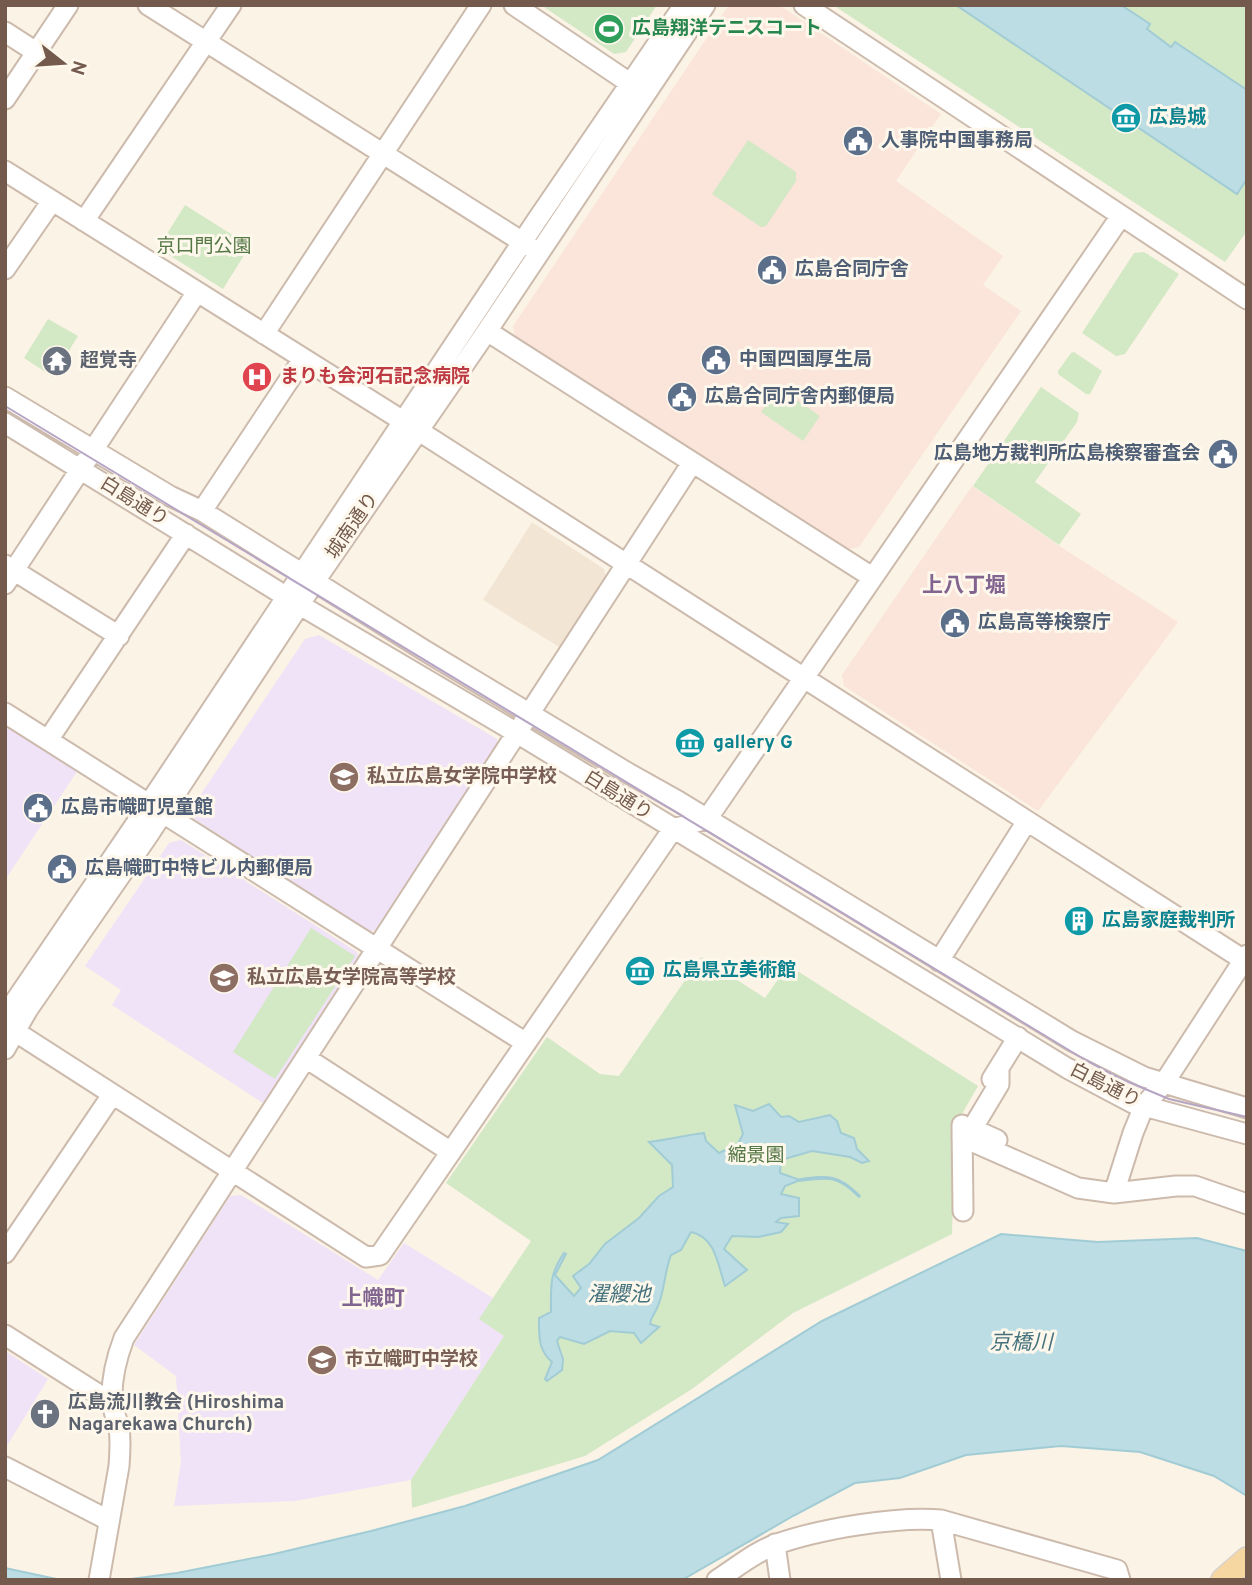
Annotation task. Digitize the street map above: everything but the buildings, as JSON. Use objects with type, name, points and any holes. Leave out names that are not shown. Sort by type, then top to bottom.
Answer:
[{"type":"main road","points":[[1223,1580],[1247,1559]]},
{"type":"street","points":[[5,99],[68,5]]},
{"type":"street","points":[[148,5],[539,253]]},
{"type":"street","points":[[84,221],[231,5]]},
{"type":"street","points":[[264,334],[481,5]]},
{"type":"street","points":[[514,5],[639,89]]},
{"type":"street","name":"城南通り","points":[[411,426],[487,331],[539,253],[639,89],[684,5]]},
{"type":"street","name":"城南通り","points":[[5,1049],[9,1024],[85,929],[156,807],[411,426],[522,242],[705,5]]},
{"type":"street","points":[[804,5],[1247,299]]},
{"type":"street","points":[[5,32],[36,52]]},
{"type":"street","points":[[5,171],[411,426],[1246,959],[1164,1083],[1144,1107],[1114,1193]]},
{"type":"street","points":[[5,270],[52,201]]},
{"type":"street","points":[[9,1024],[112,1095],[366,1257],[380,1255],[673,830],[707,819],[1121,216]]},
{"type":"street","points":[[119,636],[8,573],[82,470],[197,292]]},
{"type":"street","points":[[487,331],[873,577]]},
{"type":"street","points":[[202,511],[303,359]]},
{"type":"street","name":"白島通り","points":[[5,397],[93,452],[202,511],[1072,1041],[1144,1077],[1247,1108]]},
{"type":"street","name":"白島通り","points":[[5,423],[293,601],[517,733],[1098,1086],[1144,1107],[1247,1134]]},
{"type":"street","points":[[99,1580],[120,1447],[119,1427],[112,1403],[115,1360],[124,1338],[692,463]]},
{"type":"street","points":[[48,740],[186,534]]},
{"type":"street","points":[[5,713],[526,1043]]},
{"type":"street","points":[[939,961],[1027,821]]},
{"type":"street","points":[[963,1211],[962,1125],[1018,1037]]},
{"type":"street","points":[[306,1058],[451,1152]]},
{"type":"street","points":[[999,1068],[999,1084],[975,1125],[975,1130],[1073,1177],[1100,1182],[1108,1177],[1122,1145],[1133,1133]]},
{"type":"street","points":[[5,1253],[112,1095]]},
{"type":"street","points":[[962,1137],[1078,1188],[1114,1193],[1195,1186],[1247,1203]]},
{"type":"street","points":[[5,1335],[112,1403]]},
{"type":"street","points":[[5,1467],[108,1520]]},
{"type":"street","points":[[717,1580],[775,1544],[856,1525],[928,1519],[941,1520],[1117,1570],[1120,1580]]},
{"type":"street","points":[[941,1520],[951,1580]]},
{"type":"street","points":[[775,1544],[780,1580]]},
{"type":"shaded area","name":"広島合同庁舎","points":[[729,5],[779,5],[941,114],[896,181],[1003,256],[983,285],[1021,311],[859,547],[848,549],[515,336],[513,326]]},
{"type":"shaded area","points":[[972,486],[1178,622],[1038,811],[844,686],[842,675]]},
{"type":"shaded area","points":[[532,522],[604,569],[606,578],[561,648],[483,600]]},
{"type":"shaded area","name":"私立広島女学院中学校","points":[[319,635],[497,739],[497,745],[375,930],[369,932],[193,818],[191,809],[305,639]]},
{"type":"shaded area","points":[[5,725],[78,770],[5,880]]},
{"type":"shaded area","name":"私立広島女学院高等学校","points":[[181,840],[357,952],[359,958],[263,1103],[112,1005],[121,990],[85,966],[169,843]]},
{"type":"shaded area","name":"市立幟町中学校","points":[[241,1195],[378,1280],[404,1243],[493,1298],[480,1319],[504,1336],[411,1480],[295,1501],[174,1506],[181,1463],[176,1376],[134,1345],[230,1196]]},
{"type":"shaded area","points":[[5,1351],[48,1379],[5,1449]]},
{"type":"green space","name":"広島翔洋テニスコート","points":[[541,5],[657,5],[626,52],[614,54]]},
{"type":"green space","name":"広島城","points":[[833,5],[1247,5],[1247,231],[1225,262]]},
{"type":"green space","points":[[748,140],[796,172],[796,181],[766,226],[761,227],[712,194]]},
{"type":"green space","name":"京口門公園","points":[[185,205],[250,246],[223,289],[158,248]]},
{"type":"green space","points":[[1144,252],[1179,274],[1125,354],[1116,356],[1082,333],[1134,253]]},
{"type":"green space","points":[[48,319],[78,336],[53,377],[24,358]]},
{"type":"green space","points":[[1074,352],[1102,371],[1090,394],[1086,394],[1058,374]]},
{"type":"green space","points":[[778,387],[820,416],[803,441],[761,412]]},
{"type":"green space","points":[[1041,387],[1079,413],[1077,422],[1035,482],[1081,514],[1059,545],[973,486]]},
{"type":"green space","points":[[311,928],[355,956],[275,1079],[233,1052]]},
{"type":"green space","name":"縮景園","points":[[701,957],[765,998],[788,965],[978,1086],[955,1126],[952,1234],[793,1313],[692,1389],[585,1456],[412,1508],[411,1480],[504,1336],[479,1319],[531,1241],[446,1183],[547,1037],[600,1074],[619,1076]]},
{"type":"water","points":[[956,5],[1121,5],[1150,24],[1147,29],[1171,47],[1175,42],[1247,90],[1247,179],[1237,194]]},
{"type":"water","name":"濯纓池","points":[[769,1104],[781,1117],[789,1116],[799,1122],[830,1115],[837,1121],[841,1133],[854,1138],[857,1149],[869,1161],[862,1163],[850,1157],[812,1151],[781,1160],[780,1173],[800,1180],[785,1186],[781,1194],[799,1198],[799,1216],[781,1218],[776,1222],[788,1224],[781,1232],[758,1237],[732,1236],[724,1249],[747,1270],[725,1286],[711,1246],[699,1235],[691,1232],[681,1250],[671,1255],[662,1295],[650,1324],[659,1327],[641,1343],[634,1333],[610,1331],[584,1344],[560,1337],[557,1341],[563,1359],[562,1370],[547,1381],[545,1379],[552,1362],[542,1348],[539,1318],[551,1312],[553,1274],[564,1253],[566,1254],[555,1275],[574,1296],[581,1288],[573,1276],[589,1264],[605,1244],[673,1187],[672,1165],[649,1142],[704,1133],[706,1141],[719,1153],[738,1144],[743,1134],[735,1105],[753,1111]]},
{"type":"water","name":"京橋川","points":[[1001,1234],[1098,1242],[1197,1238],[1247,1251],[1247,1496],[1214,1476],[1140,1452],[1061,1446],[966,1455],[900,1478],[855,1483],[682,1580],[123,1580],[177,1573],[274,1554],[371,1531],[465,1506],[598,1460],[822,1321]]},
{"type":"water","points":[[5,1568],[61,1580],[5,1580]]},
{"type":"waterway","points":[[800,1180],[832,1179],[845,1184],[859,1196]]},
{"type":"tram line","points":[[5,406],[1082,1058],[1119,1078],[1169,1099],[1247,1117]]},
{"type":"place","name":"広島翔洋テニスコート","points":[[609,29]]},
{"type":"place","name":"広島城","points":[[1126,118]]},
{"type":"place","name":"人事院中国事務局","points":[[858,141]]},
{"type":"place","name":"広島合同庁舎","points":[[772,270]]},
{"type":"place","name":"中国四国厚生局","points":[[716,360]]},
{"type":"place","name":"超覚寺","points":[[57,361]]},
{"type":"place","name":"まりも会河石記念病院","points":[[257,377]]},
{"type":"place","name":"広島合同庁舎内郵便局","points":[[682,397]]},
{"type":"place","name":"広島地方裁判所広島検察審査会","points":[[1223,454]]},
{"type":"place","name":"広島高等検察庁","points":[[955,623]]},
{"type":"place","name":"gallery G","points":[[690,743]]},
{"type":"place","name":"私立広島女学院中学校","points":[[344,777]]},
{"type":"place","name":"広島市幟町児童館","points":[[38,808]]},
{"type":"place","name":"広島幟町中特ビル内郵便局","points":[[62,869]]},
{"type":"place","name":"広島家庭裁判所","points":[[1079,921]]},
{"type":"place","name":"広島県立美術館","points":[[640,971]]},
{"type":"place","name":"私立広島女学院高等学校","points":[[224,978]]},
{"type":"place","name":"市立幟町中学校","points":[[322,1360]]},
{"type":"place","name":"広島流川教会 (Hiroshima Nagarekawa Church)","points":[[45,1414]]},
{"type":"district","name":"上八丁堀","points":[[964,586]]},
{"type":"district","name":"上幟町","points":[[373,1299]]}]
